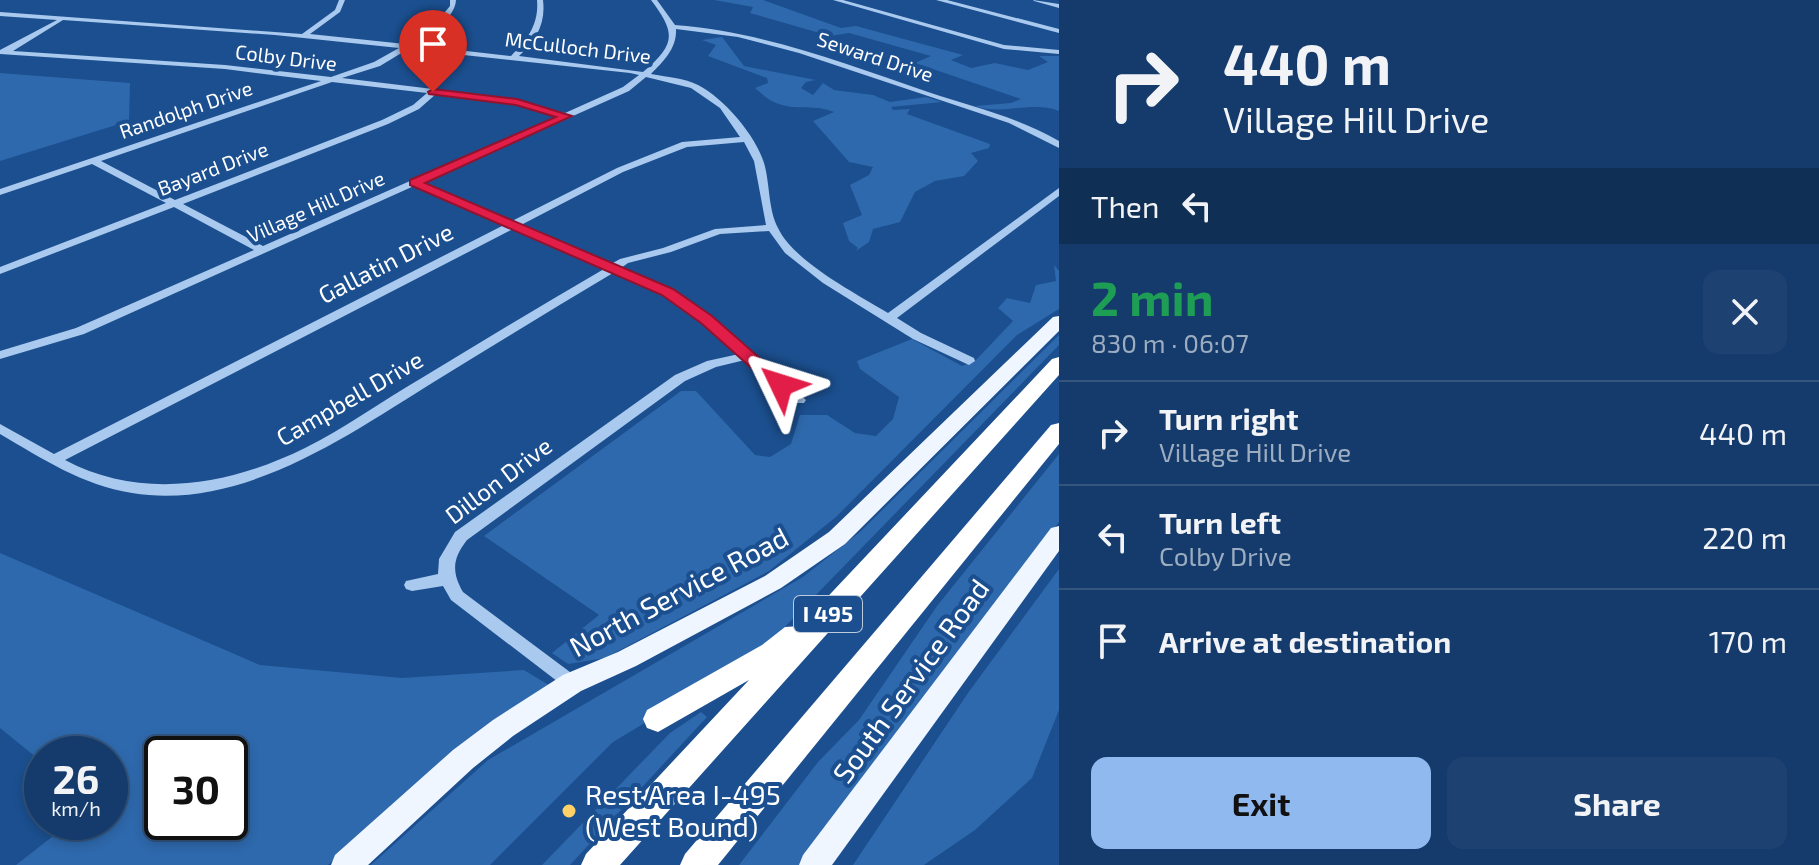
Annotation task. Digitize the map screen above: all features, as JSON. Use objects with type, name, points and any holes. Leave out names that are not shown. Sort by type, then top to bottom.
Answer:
[{"type":"highway","name":"I 495","points":[[598,865],[1059,363]]},
{"type":"highway","name":"I 495","points":[[697,865],[1059,430]]},
{"type":"highway","points":[[658,719],[772,653],[852,589]]},
{"type":"main road","name":"North Service Road","points":[[346,865],[463,759],[572,683],[627,659],[747,596],[837,538],[1059,321]]},
{"type":"main road","name":"South Service Road","points":[[814,865],[1059,534]]},
{"type":"street","points":[[303,36],[338,11],[342,0]]},
{"type":"street","name":"Randolph Drive","points":[[0,192],[377,64],[449,11],[453,0]]},
{"type":"street","points":[[513,58],[531,39],[540,23],[540,0]]},
{"type":"street","points":[[654,0],[673,27]]},
{"type":"street","points":[[836,0],[1017,50],[1059,52]]},
{"type":"street","points":[[939,0],[1059,31]]},
{"type":"street","points":[[1036,0],[1059,6]]},
{"type":"street","name":"McCulloch Drive","points":[[0,14],[303,36],[646,73],[674,80],[706,92],[723,106],[747,139],[759,161],[772,228],[803,264],[888,319],[969,361]]},
{"type":"street","points":[[2,52],[61,20]]},
{"type":"street","name":"Village Hill Drive","points":[[0,355],[80,331],[626,89],[668,49],[673,27]]},
{"type":"street","name":"Seward Drive","points":[[673,27],[717,30],[771,42],[1008,121],[1059,145]]},
{"type":"street","name":"Colby Drive","points":[[2,52],[225,67],[517,102],[566,116]]},
{"type":"street","name":"Bayard Drive","points":[[0,271],[385,122],[416,107],[433,92]]},
{"type":"street","name":"Gallatin Drive","points":[[55,459],[643,159],[685,144],[747,139]]},
{"type":"street","points":[[92,160],[263,250]]},
{"type":"street","points":[[415,183],[614,267],[686,303],[799,400]]},
{"type":"street","points":[[888,319],[1059,191]]},
{"type":"street","name":"Campbell Drive","points":[[0,428],[74,471],[102,481],[160,490],[227,483],[272,469],[312,450],[614,267],[639,255],[667,250],[719,231],[772,228]]},
{"type":"street","name":"Dillon Drive","points":[[446,579],[446,555],[461,536],[680,378],[712,364],[746,356]]},
{"type":"street","points":[[412,585],[446,579],[457,596],[480,616],[572,683]]},
{"type":"shaded area","points":[[714,0],[763,0],[841,28],[856,26],[963,55],[951,60],[971,68],[995,63],[1028,70],[1048,62],[1039,56],[1059,56],[1059,111],[1038,107],[986,109],[975,106],[1011,103],[1021,99],[915,63],[931,56],[849,33],[830,36],[750,13],[753,7]]},
{"type":"shaded area","points":[[722,37],[744,66],[816,80],[806,82],[801,88],[813,95],[823,83],[834,90],[873,95],[890,102],[926,97],[942,102],[891,107],[893,110],[910,109],[907,114],[990,144],[989,148],[971,153],[978,161],[964,176],[935,181],[915,192],[900,222],[873,229],[869,242],[856,251],[858,248],[849,241],[843,223],[862,215],[850,185],[869,175],[873,167],[849,162],[813,121],[834,112],[773,102],[755,88],[768,83],[767,78],[708,56],[716,45],[702,40]]},
{"type":"shaded area","points":[[0,73],[130,83],[129,121],[0,161]]},
{"type":"shaded area","points":[[1054,265],[1059,271],[1059,309],[1017,335],[836,517],[769,571],[605,658],[568,664],[552,653],[599,615],[484,536],[681,391],[696,391],[755,455],[770,457],[791,444],[800,415],[827,415],[855,433],[876,436],[893,419],[899,397],[860,369],[857,361],[912,339],[962,366],[976,360],[1013,321],[998,308],[1007,298],[1030,303],[1036,285],[1056,281]]},
{"type":"shaded area","points":[[1059,335],[1059,345],[778,634],[742,665],[613,742],[490,865],[371,865],[488,760],[803,577],[860,532]]},
{"type":"shaded area","points":[[1059,454],[1059,522],[801,865],[739,865],[818,762],[859,720],[937,606]]},
{"type":"shaded area","points":[[0,553],[260,665],[402,678],[524,670],[552,687],[457,750],[328,865],[16,865],[48,840],[128,840],[128,736],[24,736],[24,747],[0,728]]},
{"type":"shaded area","points":[[1059,569],[1059,710],[1032,778],[975,830],[924,865],[853,865],[968,693]]},
{"type":"shaded area","points":[[701,712],[707,717],[570,865],[542,865],[670,733]]},
{"type":"place","name":"Rest Area I-495 (West Bound)","points":[[569,811]]},
{"type":"route","points":[[433,92],[517,102],[566,116],[415,183],[667,292],[707,320],[781,385]]}]
